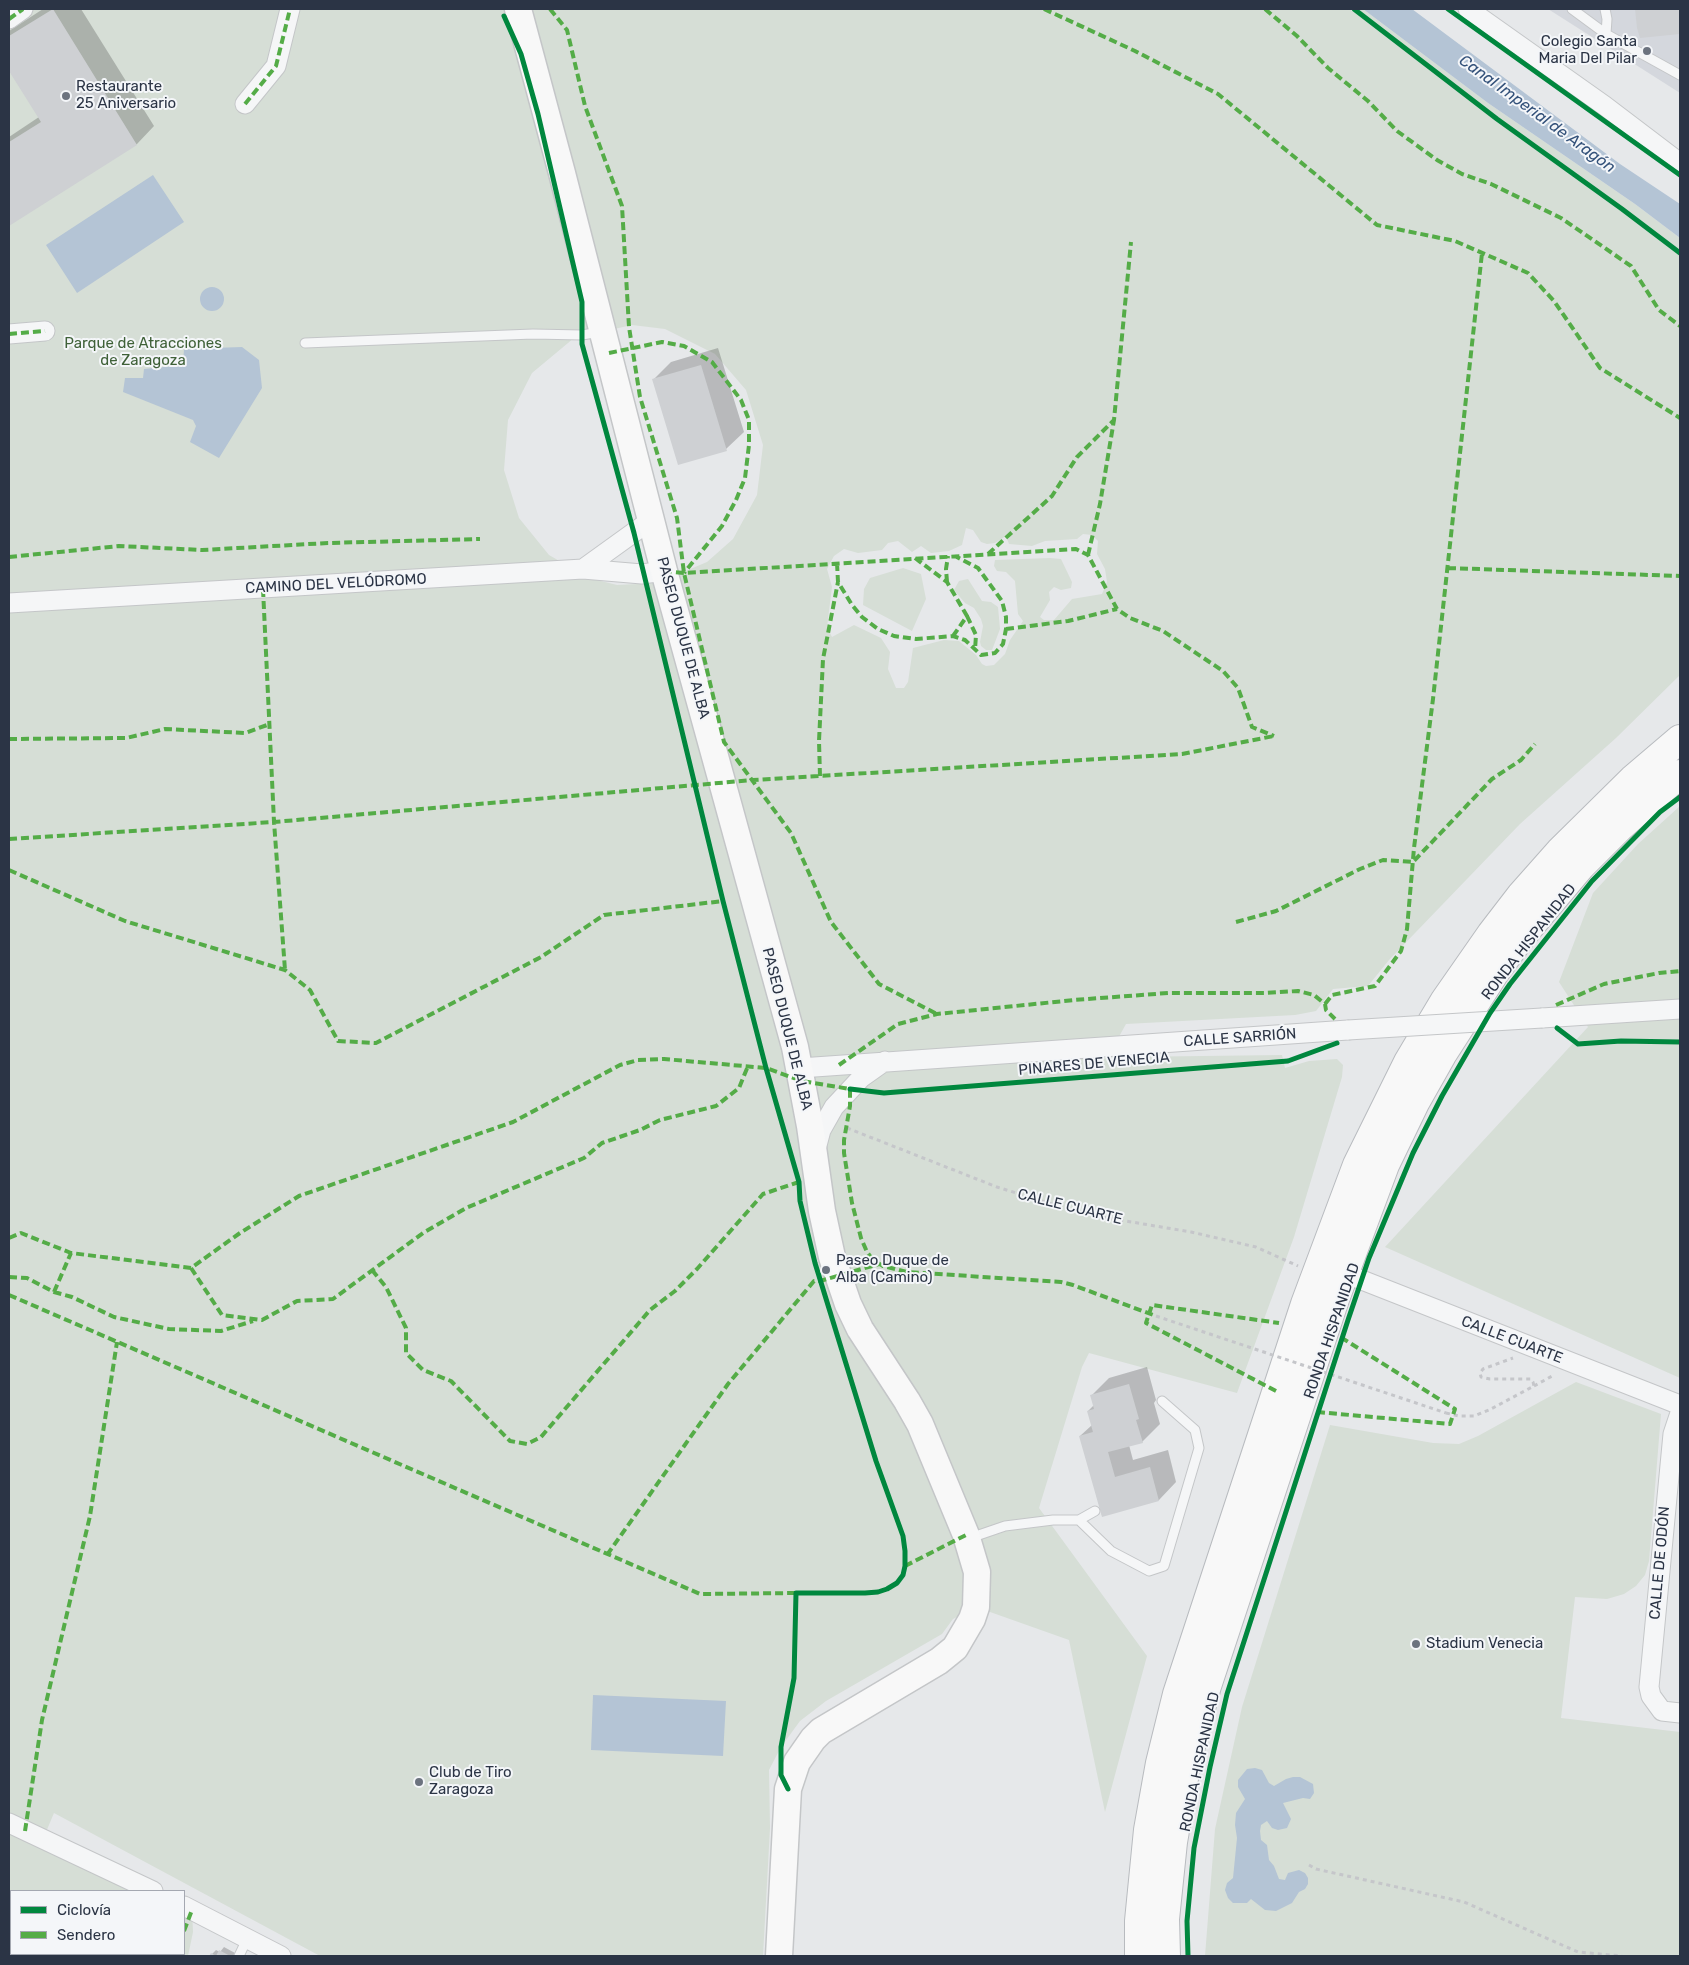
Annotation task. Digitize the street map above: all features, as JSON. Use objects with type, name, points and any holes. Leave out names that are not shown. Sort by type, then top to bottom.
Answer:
[{"type":"highway","points":[[1139,1956],[1139,1920],[1148,1830],[1160,1763],[1177,1694],[1307,1269],[1387,1101],[1408,1062],[1467,966],[1521,895],[1560,850],[1614,797],[1680,739]]},
{"type":"highway","name":"RONDA HISPANIDAD","points":[[1166,1956],[1165,1919],[1172,1842],[1187,1761],[1207,1686],[1344,1273],[1385,1165],[1416,1101],[1442,1055],[1496,971],[1522,936],[1581,866],[1619,828],[1680,774]]},
{"type":"highway","points":[[1307,1269],[1344,1273]]},
{"type":"street","points":[[9,20],[23,9]]},
{"type":"street","points":[[245,104],[276,66],[290,9]]},
{"type":"street","name":"PASEO DUQUE DE ALBA","points":[[518,9],[664,571],[800,1068],[827,1238],[848,1304],[872,1348],[920,1424],[967,1539],[976,1572],[977,1597],[972,1620],[960,1641],[939,1661],[821,1731],[809,1745],[792,1773],[786,1808],[779,1956]]},
{"type":"street","points":[[1468,9],[1605,106],[1680,163]]},
{"type":"street","points":[[9,334],[45,331]]},
{"type":"street","points":[[583,569],[651,520]]},
{"type":"street","name":"CAMINO DEL VELÓDROMO","points":[[9,603],[583,569],[642,574],[664,571]]},
{"type":"street","name":"CALLE SARRIÓN","points":[[800,1068],[1680,1009]]},
{"type":"street","points":[[814,1160],[821,1130],[834,1107],[861,1078],[886,1061]]},
{"type":"street","name":"CALLE CUARTE","points":[[1344,1273],[1680,1405]]},
{"type":"street","name":"CALLE DE ODÓN","points":[[1671,1712],[1651,1696],[1649,1687],[1673,1434],[1680,1413]]},
{"type":"street","points":[[9,1823],[151,1890]]},
{"type":"street","points":[[185,1907],[280,1956]]},
{"type":"lane","points":[[1572,9],[1606,34],[1680,75]]},
{"type":"lane","points":[[1605,9],[1607,19],[1606,34]]},
{"type":"lane","points":[[305,343],[533,334],[582,335],[603,331]]},
{"type":"lane","points":[[1079,1520],[1111,1550],[1149,1571],[1164,1566],[1199,1448],[1194,1430],[1162,1401]]},
{"type":"lane","points":[[967,1539],[1005,1526],[1053,1520],[1079,1520],[1095,1511]]},
{"type":"lane","points":[[239,1956],[247,1939]]},
{"type":"path","points":[[1156,1316],[1459,1416],[1474,1416],[1534,1386],[1534,1382],[1530,1379],[1485,1379],[1481,1377],[1480,1373],[1483,1369],[1537,1349]]},
{"type":"path","points":[[1309,1865],[1316,1870],[1464,1902],[1578,1952],[1622,1956]]},
{"type":"shaded area","name":"Colegio Santa Maria Del Pilar","points":[[1548,9],[1680,9],[1680,93]]},
{"type":"green space","name":"Parque de Atracciones de Zaragoza","points":[[9,9],[1363,9],[1488,103],[1635,204],[1680,238],[1680,675],[1616,738],[1520,824],[1389,960],[1368,986],[1333,989],[1316,1011],[1295,1015],[1126,1024],[1116,1042],[1123,1057],[1282,1055],[1285,1068],[1309,1061],[1337,1059],[1343,1065],[1342,1077],[1294,1237],[1237,1393],[1089,1353],[1082,1367],[1039,1508],[1147,1656],[1105,1812],[1069,1640],[976,1607],[953,1619],[942,1634],[826,1701],[800,1721],[781,1747],[769,1770],[770,1828],[763,1956],[320,1956],[54,1813],[43,1839],[151,1890],[10,1890],[10,1955],[185,1955],[185,1906],[192,1910],[193,1932],[188,1956],[9,1956]],"holes":[[[632,325],[665,329],[715,354],[746,390],[763,445],[757,495],[733,539],[707,562],[657,583],[617,585],[589,578],[549,555],[519,518],[504,470],[508,420],[532,373],[574,338]],[[966,528],[973,530],[981,542],[987,544],[995,543],[1006,536],[1009,544],[1032,546],[1045,541],[1077,539],[1083,534],[1092,535],[1098,541],[1097,554],[1105,569],[1107,582],[1102,594],[1072,599],[1054,620],[1044,620],[1040,617],[1050,600],[1049,592],[1054,587],[1061,590],[1071,588],[1072,582],[1061,559],[995,560],[994,566],[997,571],[1006,572],[1015,581],[1018,614],[1023,621],[1010,640],[1005,654],[994,665],[986,666],[959,641],[944,640],[913,648],[908,682],[904,688],[896,688],[888,669],[890,652],[881,638],[854,625],[832,637],[827,627],[832,587],[827,569],[834,556],[844,549],[858,553],[882,550],[888,543],[898,541],[912,552],[921,546],[931,553],[949,551],[962,545]]]},
{"type":"green space","points":[[903,568],[921,574],[926,599],[912,631],[863,605],[864,589],[870,578]]},
{"type":"green space","points":[[968,579],[982,601],[991,602],[998,607],[1000,629],[992,650],[986,650],[981,646],[983,626],[981,619],[974,608],[965,603],[954,590],[959,581]]},
{"type":"green space","points":[[1680,806],[1680,1378],[1385,1247],[1588,1027],[1559,982],[1593,893],[1638,844]]},
{"type":"green space","name":"Stadium Venecia","points":[[1576,1382],[1661,1414],[1649,1561],[1645,1575],[1636,1586],[1624,1594],[1607,1599],[1575,1597],[1561,1718],[1680,1732],[1680,1956],[1205,1956],[1215,1829],[1242,1707],[1330,1425],[1433,1443],[1459,1444],[1478,1436]]},
{"type":"water","name":"Canal Imperial de Aragón","points":[[1363,9],[1412,9],[1620,164],[1680,204],[1680,238],[1635,204],[1488,103]]},
{"type":"water","points":[[153,175],[184,222],[77,293],[46,245]]},
{"type":"water","points":[[212,287],[221,290],[224,299],[221,308],[212,311],[203,308],[200,299],[203,290]]},
{"type":"water","points":[[242,347],[259,360],[262,388],[219,458],[190,442],[196,426],[193,420],[123,392],[125,378],[143,378],[144,369],[183,365],[184,349]]},
{"type":"water","points":[[593,1695],[726,1701],[723,1756],[591,1750]]},
{"type":"water","points":[[1255,1768],[1262,1770],[1269,1783],[1274,1786],[1293,1777],[1300,1777],[1313,1784],[1314,1793],[1310,1799],[1303,1798],[1283,1803],[1291,1819],[1287,1828],[1278,1830],[1272,1828],[1267,1821],[1261,1825],[1261,1840],[1267,1845],[1269,1860],[1274,1866],[1279,1879],[1285,1880],[1288,1873],[1299,1870],[1305,1873],[1308,1878],[1308,1884],[1305,1889],[1299,1892],[1292,1903],[1276,1911],[1265,1910],[1251,1899],[1247,1903],[1233,1903],[1228,1898],[1225,1890],[1227,1883],[1233,1878],[1237,1838],[1236,1813],[1245,1799],[1238,1787],[1238,1780],[1247,1769]]},
{"type":"building","name":"Restaurante 25 Aniversario","points":[[53,9],[137,145],[9,226],[9,142],[41,122],[9,71],[9,36]]},
{"type":"building","points":[[1635,9],[1680,9],[1680,34],[1640,38]]},
{"type":"building","points":[[701,365],[727,451],[678,465],[652,379]]},
{"type":"building","points":[[1129,1384],[1139,1419],[1136,1420],[1143,1443],[1108,1452],[1115,1477],[1150,1467],[1159,1501],[1102,1517],[1079,1436],[1093,1432],[1087,1411],[1094,1409],[1090,1395]]},
{"type":"building","points":[[219,1950],[230,1956],[216,1956]]},
{"type":"marked path","points":[[9,19],[23,9]]},
{"type":"marked path","points":[[245,104],[276,66],[290,9]]},
{"type":"marked path","points":[[550,9],[567,30],[585,106],[622,206],[629,327],[640,397],[677,518],[684,573],[724,742],[791,833],[831,922],[879,984],[937,1014]]},
{"type":"marked path","points":[[1044,9],[1135,51],[1218,94],[1377,225],[1455,241],[1528,273],[1554,301],[1600,368],[1680,418]]},
{"type":"marked path","points":[[1265,9],[1297,36],[1328,68],[1368,101],[1397,131],[1437,160],[1462,174],[1491,184],[1561,218],[1631,266],[1659,310],[1680,326]]},
{"type":"marked path","points":[[988,554],[1052,496],[1077,457],[1114,420],[1131,242]]},
{"type":"marked path","points":[[1325,1004],[1332,995],[1375,986],[1401,951],[1407,929],[1414,848],[1433,699],[1482,253]]},
{"type":"marked path","points":[[9,334],[45,331]]},
{"type":"marked path","points":[[609,353],[662,342],[684,346],[712,362],[741,400],[749,420],[749,445],[745,478],[736,500],[722,526],[684,573]]},
{"type":"marked path","points":[[1088,555],[1100,504],[1114,420]]},
{"type":"marked path","points":[[9,557],[119,546],[202,550],[328,543],[480,539]]},
{"type":"marked path","points":[[664,571],[684,573],[1076,549],[1088,555],[1117,609],[1130,618],[1163,631],[1223,671],[1238,688],[1252,727],[1274,736]]},
{"type":"marked path","points":[[947,582],[948,556]]},
{"type":"marked path","points":[[837,563],[838,582],[852,605],[862,617],[878,629],[894,636],[916,639],[953,636],[965,640],[981,655],[995,653],[1003,644],[1006,629],[1006,617],[1002,601],[978,568],[955,556]]},
{"type":"marked path","points":[[915,558],[947,582],[967,616],[953,636]]},
{"type":"marked path","points":[[1448,568],[1680,576]]},
{"type":"marked path","points":[[820,776],[819,741],[823,659],[838,582]]},
{"type":"marked path","points":[[263,589],[274,822],[285,970]]},
{"type":"marked path","points":[[1006,629],[1068,621],[1117,609]]},
{"type":"marked path","points":[[967,616],[976,635],[975,650]]},
{"type":"marked path","points":[[9,739],[126,738],[165,729],[245,733],[270,724]]},
{"type":"marked path","points":[[9,839],[274,822],[753,780],[1182,754],[1274,736]]},
{"type":"marked path","points":[[1236,922],[1276,911],[1360,869],[1383,860],[1413,862],[1492,779],[1521,760],[1535,744]]},
{"type":"marked path","points":[[9,870],[125,921],[285,970],[310,990],[338,1041],[376,1043],[541,957],[604,915],[723,901]]},
{"type":"marked path","points":[[1556,1005],[1604,984],[1659,973],[1680,971]]},
{"type":"marked path","points":[[839,1065],[898,1024],[937,1014],[1074,1000],[1168,993],[1298,991],[1314,995],[1325,1004],[1326,1010],[1335,1019]]},
{"type":"marked path","points":[[9,1238],[21,1233],[71,1253],[191,1268],[240,1233],[299,1196],[513,1122],[620,1065],[638,1060],[664,1059],[766,1068],[802,1081],[850,1089],[850,1106],[844,1140],[844,1153],[852,1203],[861,1238],[867,1252],[873,1260],[883,1266],[907,1272],[1061,1282],[1156,1316]]},
{"type":"marked path","points":[[191,1268],[222,1315],[262,1320],[297,1301],[333,1299],[423,1233],[466,1208],[584,1158],[602,1143],[640,1130],[660,1120],[716,1106],[739,1088],[748,1066]]},
{"type":"marked path","points":[[372,1270],[386,1287],[406,1328],[406,1353],[423,1370],[451,1381],[510,1441],[527,1444],[541,1437],[650,1310],[675,1291],[697,1269],[763,1194],[799,1182]]},
{"type":"marked path","points":[[54,1292],[71,1253]]},
{"type":"marked path","points":[[607,1555],[728,1384],[814,1281],[820,1281],[879,1264]]},
{"type":"marked path","points":[[9,1277],[27,1278],[54,1292],[72,1297],[114,1317],[169,1329],[221,1331],[253,1321]]},
{"type":"marked path","points":[[9,1295],[700,1594],[796,1593]]},
{"type":"marked path","points":[[1276,1391],[1146,1323],[1152,1305],[1279,1323]]},
{"type":"marked path","points":[[1317,1412],[1450,1424],[1455,1409],[1342,1338]]},
{"type":"marked path","points":[[25,1831],[42,1720],[90,1516],[117,1342]]},
{"type":"marked path","points":[[905,1566],[966,1535]]},
{"type":"marked path","points":[[185,1928],[192,1910]]},
{"type":"cycle path","points":[[1354,9],[1497,119],[1680,253]]},
{"type":"cycle path","points":[[1448,9],[1680,175]]},
{"type":"cycle path","points":[[504,16],[521,54],[538,114],[582,302],[582,344],[634,533],[723,901],[766,1068],[799,1182],[800,1201],[815,1263],[876,1461],[903,1536],[905,1551],[903,1575],[897,1583],[887,1589],[865,1593],[796,1593],[794,1678],[781,1747],[781,1775],[788,1789]]},
{"type":"cycle path","points":[[1188,1956],[1187,1921],[1194,1848],[1227,1694],[1369,1258],[1413,1153],[1442,1096],[1490,1013],[1510,984],[1592,881],[1660,812],[1680,797]]},
{"type":"cycle path","points":[[1557,1028],[1578,1044],[1621,1041],[1680,1042]]},
{"type":"cycle path","name":"PINARES DE VENECIA","points":[[850,1089],[884,1093],[1288,1061],[1337,1043]]},
{"type":"place","name":"Colegio Santa Maria Del Pilar","points":[[1647,51]]},
{"type":"place","name":"Restaurante 25 Aniversario","points":[[66,96]]},
{"type":"place","name":"Paseo Duque de Alba (Camino)","points":[[826,1270]]},
{"type":"place","name":"Stadium Venecia","points":[[1416,1644]]},
{"type":"place","name":"Club de Tiro Zaragoza","points":[[419,1782]]}]
